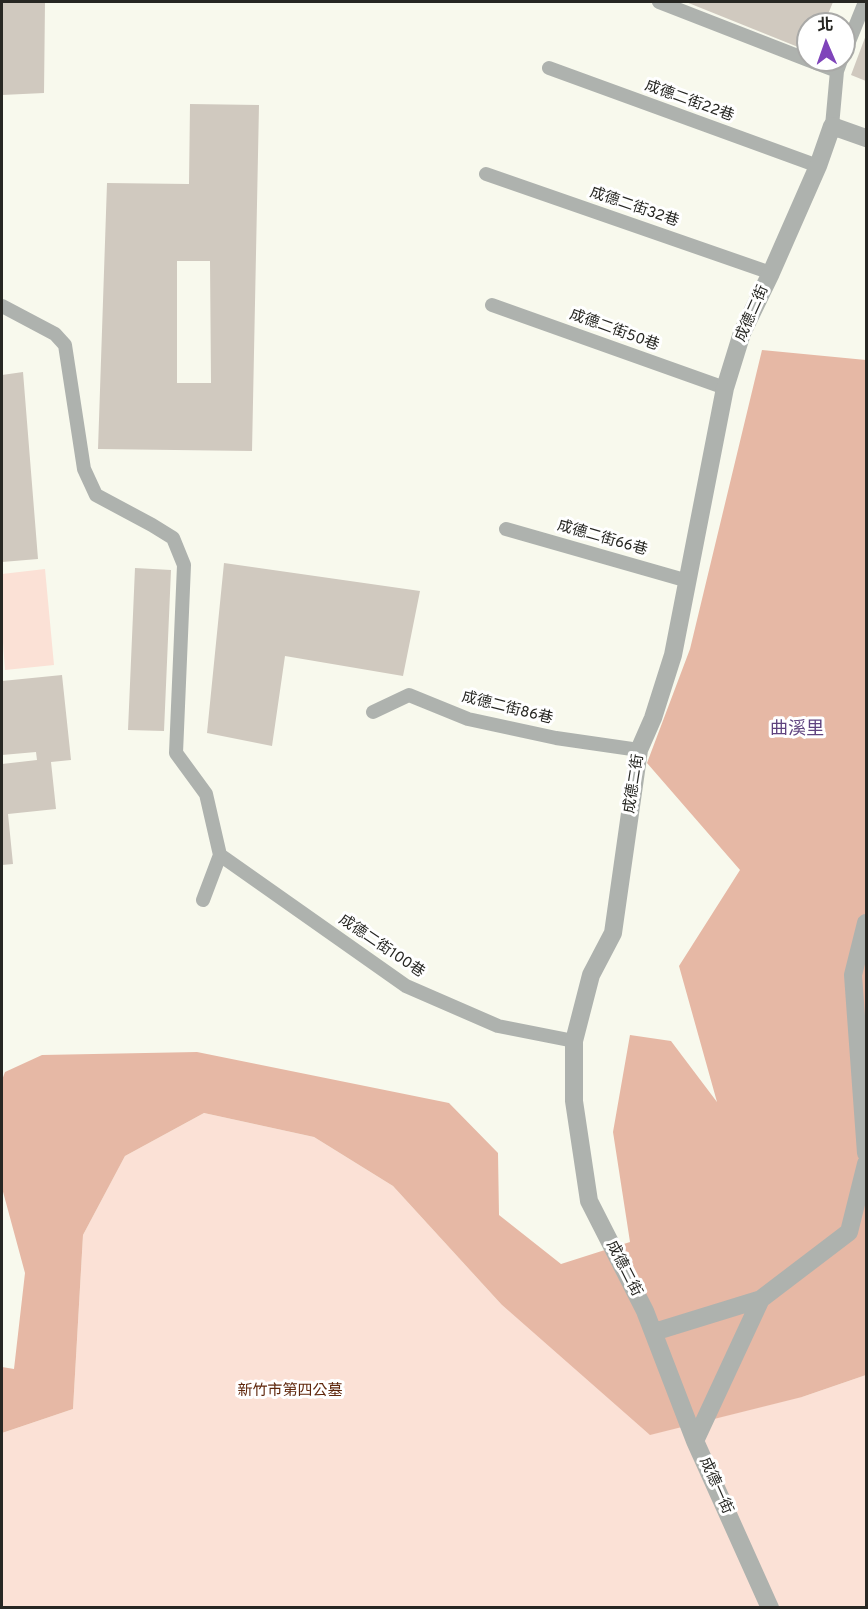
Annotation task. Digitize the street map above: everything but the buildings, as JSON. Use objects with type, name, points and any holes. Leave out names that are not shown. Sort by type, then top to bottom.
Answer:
[{"type":"street","points":[[832,126],[867,138]]},
{"type":"street","name":"成德二街","points":[[695,1441],[654,1332],[589,1201],[574,1101],[574,1041],[591,975],[613,933],[639,750],[653,718],[673,655],[725,388],[742,333],[818,166],[832,126]]},
{"type":"street","points":[[867,923],[853,975],[867,1152]]},
{"type":"street","name":"成德一街","points":[[654,1332],[761,1299],[849,1232],[867,1164]]},
{"type":"street","name":"成德一街","points":[[761,1299],[695,1441],[770,1608]]},
{"type":"lane","points":[[659,2],[796,55]]},
{"type":"lane","points":[[856,24],[865,2]]},
{"type":"lane","name":"成德二街22巷","points":[[549,68],[818,166]]},
{"type":"lane","name":"成德二街","points":[[832,126],[838,72]]},
{"type":"lane","name":"成德二街32巷","points":[[486,174],[771,273]]},
{"type":"lane","name":"成德二街50巷","points":[[492,305],[725,388]]},
{"type":"lane","points":[[2,306],[55,334],[65,345],[84,469],[96,495],[172,538],[184,565],[176,753],[206,794],[220,855],[203,900]]},
{"type":"lane","name":"成德二街66巷","points":[[506,529],[688,581]]},
{"type":"lane","name":"成德二街86巷","points":[[373,712],[409,695],[468,719],[556,738],[639,750]]},
{"type":"lane","name":"成德二街100巷","points":[[220,855],[406,986],[498,1026],[574,1041]]},
{"type":"green space","points":[[45,569],[54,665],[5,670],[2,574]]},
{"type":"green space","name":"新竹市第四公墓","points":[[204,1113],[314,1137],[393,1186],[501,1304],[802,1397],[866,1375],[866,1607],[2,1607],[2,1433],[73,1409],[83,1235],[125,1156]]},
{"type":"shaded area","points":[[762,350],[866,360],[866,1375],[802,1397],[650,1435],[501,1304],[393,1186],[314,1137],[204,1113],[125,1156],[83,1235],[73,1409],[2,1433],[2,1367],[14,1369],[25,1273],[2,1188],[2,1080],[5,1072],[42,1055],[197,1052],[449,1103],[498,1153],[499,1215],[561,1264],[630,1242],[613,1132],[630,1035],[671,1041],[717,1102],[679,966],[740,870],[647,763],[690,649]]},
{"type":"district","name":"曲溪里","points":[[797,730]]}]
